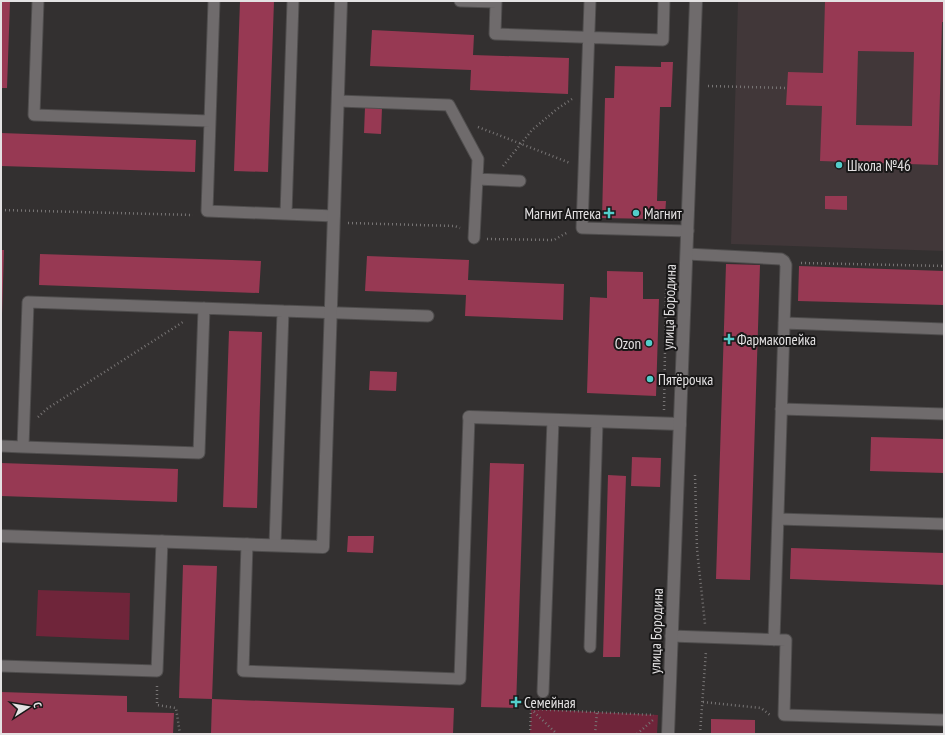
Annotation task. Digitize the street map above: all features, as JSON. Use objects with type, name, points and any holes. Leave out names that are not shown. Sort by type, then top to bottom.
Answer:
[{"type":"street","points":[[1,536],[323,547],[341,1]]},
{"type":"street","name":"улица Бородина","points":[[668,734],[696,1]]},
{"type":"street","points":[[469,417],[680,424]]},
{"type":"lane","points":[[38,1],[34,114],[210,121]]},
{"type":"lane","points":[[214,1],[207,211],[334,216]]},
{"type":"lane","points":[[286,214],[293,1]]},
{"type":"lane","points":[[460,1],[496,2],[495,34],[663,40],[664,1]]},
{"type":"lane","points":[[590,1],[582,228],[688,231]]},
{"type":"lane","points":[[338,101],[449,105],[478,159],[474,238]]},
{"type":"lane","points":[[477,179],[520,180]]},
{"type":"lane","points":[[687,254],[781,259],[785,263],[774,640]]},
{"type":"lane","points":[[23,447],[28,302],[428,316]]},
{"type":"lane","points":[[1,446],[199,453],[204,308]]},
{"type":"lane","points":[[275,545],[283,311]]},
{"type":"lane","points":[[784,323],[944,329]]},
{"type":"lane","points":[[781,409],[944,414]]},
{"type":"lane","points":[[247,544],[243,671],[460,678],[469,417]]},
{"type":"lane","points":[[543,692],[553,420]]},
{"type":"lane","points":[[590,647],[597,422]]},
{"type":"lane","points":[[778,519],[944,524]]},
{"type":"lane","points":[[1,666],[157,671],[162,541]]},
{"type":"lane","points":[[672,636],[786,640],[784,714],[944,720]]},
{"type":"path","points":[[693,85],[787,88]]},
{"type":"path","points":[[493,179],[532,130],[557,109],[574,98],[586,94]]},
{"type":"path","points":[[458,122],[476,126],[584,168]]},
{"type":"path","points":[[1,210],[193,215],[207,211]]},
{"type":"path","points":[[785,263],[944,266]]},
{"type":"path","points":[[23,431],[48,408],[204,308]]},
{"type":"path","points":[[694,472],[697,549],[706,637],[700,734]]},
{"type":"path","points":[[157,671],[157,705],[176,708],[180,734]]},
{"type":"path","points":[[703,702],[762,708]]},
{"type":"path","points":[[531,709],[658,715],[637,734]]},
{"type":"path","points":[[530,734],[531,709]]},
{"type":"path","points":[[531,709],[557,734]]},
{"type":"path","points":[[596,734],[597,712]]},
{"type":"shaded area","name":"Школа №46","points":[[738,1],[944,1],[944,251],[731,244]]},
{"type":"shaded area","points":[[38,590],[130,593],[129,640],[36,636]]},
{"type":"shaded area","points":[[531,709],[658,715],[657,734],[530,734]]},
{"type":"building","points":[[1,1],[10,1],[7,88],[1,88]]},
{"type":"building","points":[[240,1],[274,1],[268,172],[234,171]]},
{"type":"building","points":[[825,1],[943,1],[944,22],[942,22],[938,165],[820,161],[822,106],[786,105],[788,72],[823,73]],"holes":[[[858,51],[914,52],[912,126],[856,125]]]},
{"type":"building","points":[[372,30],[474,35],[473,55],[569,58],[568,94],[470,90],[471,70],[370,66]]},
{"type":"building","points":[[661,62],[673,62],[671,107],[660,107],[657,201],[666,201],[665,216],[655,216],[655,219],[602,218],[605,98],[614,98],[615,66],[661,67]]},
{"type":"building","points":[[365,107],[382,108],[381,134],[364,133]]},
{"type":"building","points":[[1,133],[196,140],[195,172],[1,166]]},
{"type":"building","points":[[825,196],[847,196],[847,210],[825,209]]},
{"type":"building","points":[[1,250],[4,250],[2,314],[1,314]]},
{"type":"building","points":[[40,254],[261,261],[259,293],[39,285]]},
{"type":"building","points":[[367,256],[469,260],[468,280],[564,284],[563,320],[465,316],[466,295],[365,291]]},
{"type":"building","points":[[726,264],[760,265],[750,580],[716,579]]},
{"type":"building","points":[[799,266],[944,271],[944,305],[798,301]]},
{"type":"building","points":[[607,271],[643,272],[643,299],[659,299],[656,396],[587,393],[590,297],[607,298]]},
{"type":"building","points":[[229,331],[262,332],[257,508],[223,507]]},
{"type":"building","points":[[370,371],[397,372],[396,391],[369,390]]},
{"type":"building","points":[[871,437],[944,439],[944,473],[870,471]]},
{"type":"building","points":[[632,457],[661,458],[660,487],[631,486]]},
{"type":"building","points":[[1,463],[178,469],[177,502],[1,496]]},
{"type":"building","points":[[490,463],[524,464],[516,708],[481,707]]},
{"type":"building","points":[[608,475],[626,476],[620,657],[603,657]]},
{"type":"building","points":[[348,536],[374,536],[373,553],[347,552]]},
{"type":"building","points":[[791,548],[944,553],[944,585],[790,579]]},
{"type":"building","points":[[183,565],[217,566],[212,699],[179,698]]},
{"type":"building","points":[[1,692],[127,696],[127,712],[174,713],[173,734],[1,734]]},
{"type":"building","points":[[212,699],[454,708],[453,734],[211,734]]},
{"type":"building","points":[[711,719],[755,720],[755,734],[711,734]]},
{"type":"place","name":"Школа №46","points":[[839,165]]},
{"type":"place","name":"Магнит Аптека","points":[[609,213]]},
{"type":"place","name":"Магнит","points":[[636,213]]},
{"type":"place","name":"Фармакопейка","points":[[729,339]]},
{"type":"place","name":"Ozon","points":[[649,343]]},
{"type":"place","name":"Пятёрочка","points":[[650,379]]},
{"type":"place","name":"Семейная","points":[[516,702]]}]
